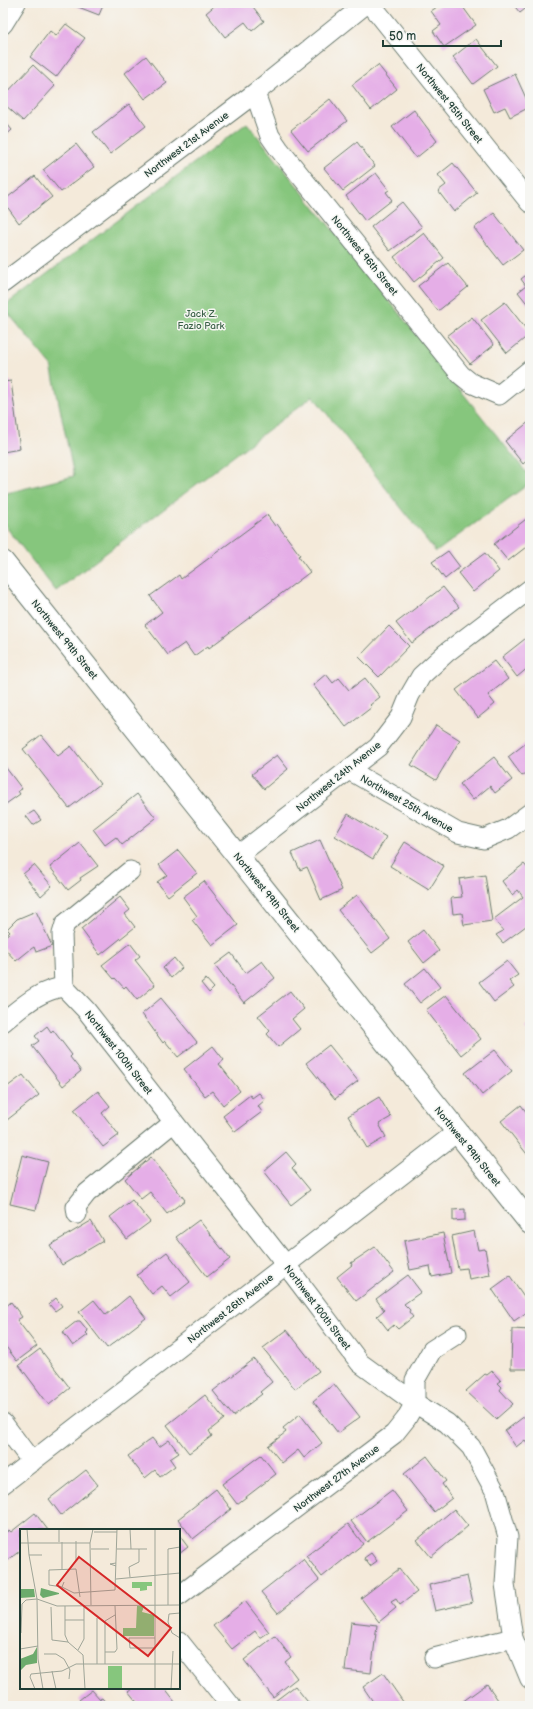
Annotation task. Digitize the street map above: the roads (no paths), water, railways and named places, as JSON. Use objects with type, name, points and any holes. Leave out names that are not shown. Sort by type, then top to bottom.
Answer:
[{"type":"main road","name":"Northwest 99th Street","points":[[3,562],[457,1132],[527,1215]]},
{"type":"street","points":[[3,24],[16,3]]},
{"type":"street","name":"Northwest 21st Avenue","points":[[3,283],[255,93],[369,3]]},
{"type":"street","name":"Northwest 95th Street","points":[[369,3],[530,203]]},
{"type":"street","name":"Northwest 96th Street","points":[[255,93],[270,136],[279,149],[451,363],[471,383],[499,395],[530,370]]},
{"type":"street","name":"Northwest 24th Avenue","points":[[237,856],[378,746],[401,717],[410,695],[421,676],[446,653],[530,589]]},
{"type":"street","name":"Northwest 25th Avenue","points":[[349,770],[458,833],[484,839],[508,830],[530,813]]},
{"type":"street","points":[[3,1022],[34,997],[50,988],[64,987],[62,934],[65,924],[130,871]]},
{"type":"street","name":"Northwest 100th Street","points":[[64,987],[86,1010],[286,1265],[360,1363],[415,1403],[447,1423],[471,1447],[495,1491],[508,1537],[505,1584],[513,1638],[530,1679]]},
{"type":"street","points":[[77,1214],[76,1207],[87,1193],[174,1122]]},
{"type":"street","name":"Northwest 26th Avenue","points":[[3,1484],[457,1132]]},
{"type":"street","points":[[415,1403],[415,1380],[432,1350],[457,1334]]},
{"type":"street","name":"Northwest 27th Avenue","points":[[180,1595],[394,1434],[406,1419],[415,1403]]},
{"type":"street","points":[[3,1423],[32,1462]]},
{"type":"street","points":[[434,1658],[513,1638]]},
{"type":"street","points":[[180,1642],[231,1706]]},
{"type":"park label","name":"Jack Z. Fazio Park","points":[[201,318]]}]
